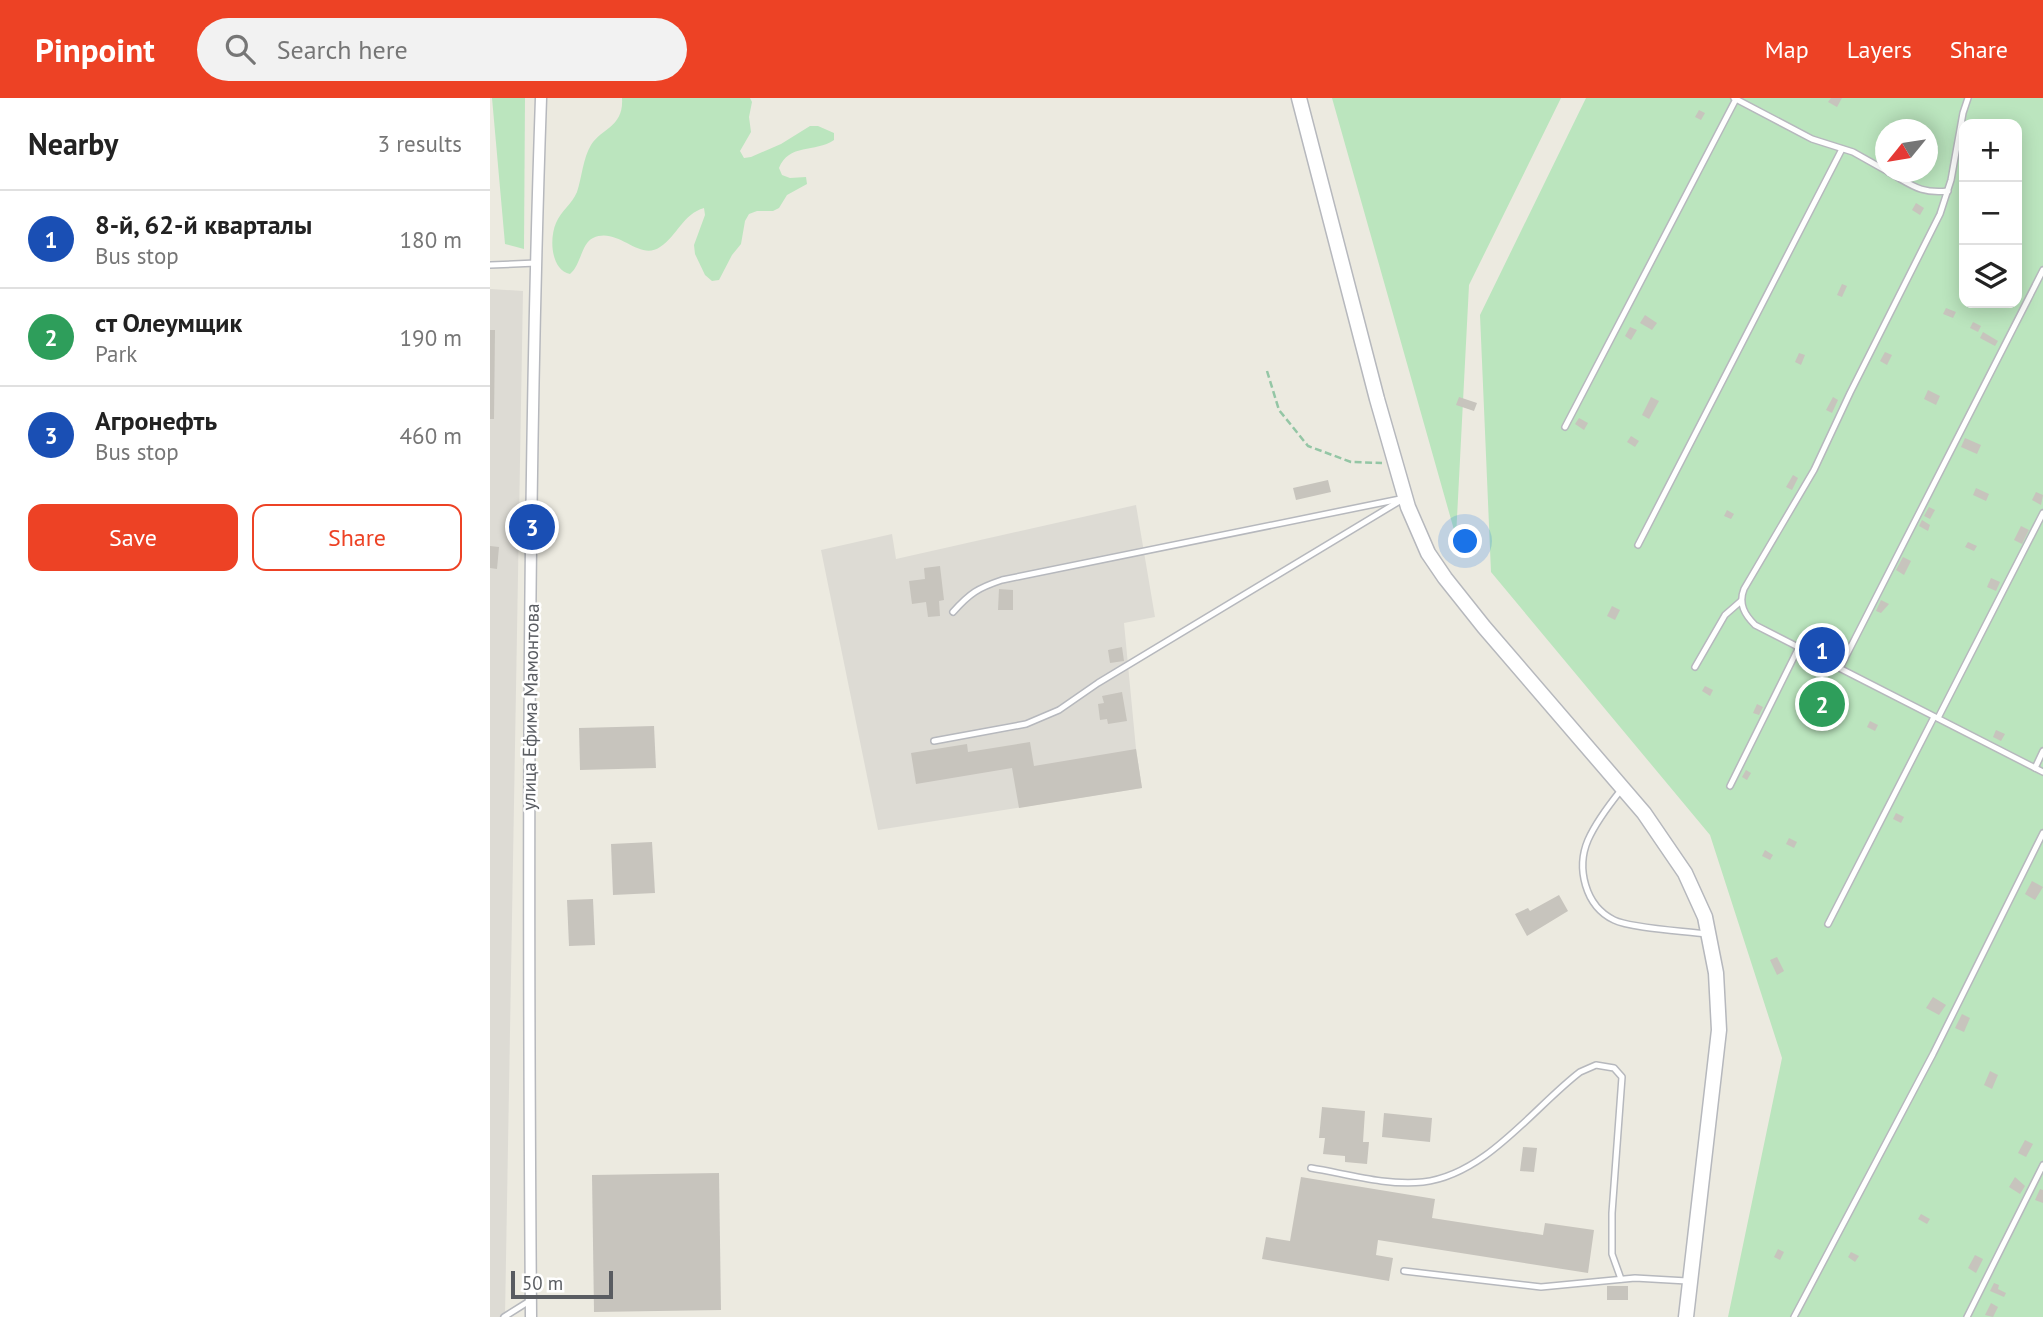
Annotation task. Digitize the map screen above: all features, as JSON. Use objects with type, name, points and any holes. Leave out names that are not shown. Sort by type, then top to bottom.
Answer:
[{"type":"street","name":"улица Ефима Мамонтова","points":[[531,1317],[527,876],[541,98]]},
{"type":"street","points":[[1299,98],[1396,464],[1428,553],[1484,628],[1622,787],[1667,845],[1685,873],[1704,917],[1716,973],[1719,1030],[1686,1317]]},
{"type":"lane","points":[[1968,98],[1948,191],[1940,214],[1814,470],[1744,589],[1741,601],[1744,612],[1755,625],[2043,772]]},
{"type":"lane","points":[[1564,427],[1734,99],[1812,139],[1842,149],[1875,165]]},
{"type":"lane","points":[[1638,545],[1842,149]]},
{"type":"lane","points":[[1907,182],[1931,193],[1948,191]]},
{"type":"lane","points":[[490,265],[536,263]]},
{"type":"lane","points":[[1840,668],[2043,270]]},
{"type":"lane","points":[[953,612],[967,596],[979,588],[1002,580],[1406,497]]},
{"type":"lane","points":[[934,741],[1026,724],[1059,710],[1098,683],[1406,497]]},
{"type":"lane","points":[[1828,924],[2043,513]]},
{"type":"lane","points":[[1695,667],[1726,615],[1741,601]]},
{"type":"lane","points":[[1730,786],[1799,647]]},
{"type":"lane","points":[[2035,768],[2043,751]]},
{"type":"lane","points":[[1622,787],[1596,825],[1586,846],[1584,876],[1590,896],[1603,913],[1618,922],[1709,934]]},
{"type":"lane","points":[[1794,1317],[1933,1054],[2043,833]]},
{"type":"lane","points":[[1311,1168],[1398,1182],[1425,1182],[1444,1177],[1484,1156],[1580,1072],[1597,1065],[1614,1068],[1622,1077],[1612,1213],[1612,1254],[1621,1279]]},
{"type":"lane","points":[[1967,1317],[2043,1165]]},
{"type":"lane","points":[[1404,1271],[1541,1287],[1621,1279],[1690,1282]]},
{"type":"lane","points":[[504,1317],[531,1300]]},
{"type":"path","points":[[1267,371],[1279,410],[1308,446],[1352,462],[1396,464]]},
{"type":"shaded area","points":[[490,289],[523,291],[505,1317],[490,1317]]},
{"type":"shaded area","points":[[1136,505],[1155,617],[1124,623],[1142,788],[878,830],[821,550],[892,534],[896,559]]},
{"type":"green space","points":[[492,98],[525,98],[524,249],[505,244]]},
{"type":"green space","points":[[622,98],[750,98],[751,132],[740,151],[744,158],[781,144],[810,126],[818,126],[834,133],[834,140],[796,152],[783,160],[779,168],[782,175],[790,178],[806,177],[807,184],[787,195],[779,208],[749,214],[741,244],[719,280],[712,281],[705,275],[695,254],[694,245],[705,215],[704,208],[691,215],[666,242],[652,250],[636,248],[611,236],[593,238],[586,245],[570,274],[559,267],[555,260],[552,245],[554,230],[558,219],[577,192],[588,150],[620,115]]},
{"type":"green space","points":[[1332,98],[1561,98],[1469,285],[1456,537]]},
{"type":"green space","points":[[1586,98],[2043,98],[2043,1317],[1728,1317],[1782,1058],[1710,835],[1491,572],[1480,315]]},
{"type":"building","points":[[1831,98],[1842,98],[1837,107],[1828,102]]},
{"type":"building","points":[[1699,110],[1705,113],[1701,120],[1695,117]]},
{"type":"building","points":[[1916,203],[1924,208],[1920,215],[1912,210]]},
{"type":"building","points":[[1842,284],[1847,286],[1842,297],[1837,295]]},
{"type":"building","points":[[1946,308],[1956,312],[1953,318],[1943,314]]},
{"type":"building","points":[[1645,315],[1657,323],[1652,330],[1640,323]]},
{"type":"building","points":[[1973,322],[1981,326],[1978,332],[1970,328]]},
{"type":"building","points":[[1630,327],[1637,330],[1631,340],[1625,336]]},
{"type":"building","points":[[490,330],[495,330],[494,419],[490,419]]},
{"type":"building","points":[[1983,332],[1998,341],[1995,346],[1980,338]]},
{"type":"building","points":[[1885,352],[1892,355],[1887,365],[1880,361]]},
{"type":"building","points":[[1799,353],[1805,355],[1801,365],[1795,362]]},
{"type":"building","points":[[1928,390],[1940,396],[1936,405],[1924,399]]},
{"type":"building","points":[[1459,397],[1477,403],[1474,411],[1456,405]]},
{"type":"building","points":[[1651,397],[1659,401],[1649,419],[1642,415]]},
{"type":"building","points":[[1833,397],[1838,400],[1832,413],[1826,410]]},
{"type":"building","points":[[1579,418],[1588,423],[1584,430],[1575,424]]},
{"type":"building","points":[[1631,436],[1639,441],[1635,447],[1627,442]]},
{"type":"building","points":[[1965,438],[1981,445],[1977,454],[1961,447]]},
{"type":"building","points":[[1793,475],[1798,478],[1792,490],[1786,487]]},
{"type":"building","points":[[1328,480],[1331,492],[1296,500],[1293,488]]},
{"type":"building","points":[[1976,488],[1989,494],[1986,501],[1973,495]]},
{"type":"building","points":[[2036,492],[2043,495],[2041,505],[2032,500]]},
{"type":"building","points":[[1929,507],[1935,510],[1930,519],[1924,516]]},
{"type":"building","points":[[1727,510],[1734,514],[1731,519],[1724,516]]},
{"type":"building","points":[[1922,520],[1930,525],[1928,531],[1919,526]]},
{"type":"building","points":[[2021,526],[2029,530],[2022,544],[2014,540]]},
{"type":"building","points":[[1968,542],[1977,546],[1974,551],[1965,547]]},
{"type":"building","points":[[490,546],[499,547],[497,569],[490,568]]},
{"type":"building","points":[[1903,557],[1911,561],[1904,575],[1896,570]]},
{"type":"building","points":[[940,566],[944,600],[939,601],[940,616],[928,617],[926,602],[912,604],[909,581],[925,579],[924,568]]},
{"type":"building","points":[[1991,578],[2000,582],[1996,591],[1987,587]]},
{"type":"building","points":[[999,589],[1013,590],[1013,610],[998,610]]},
{"type":"building","points":[[1881,600],[1889,604],[1881,613],[1876,611]]},
{"type":"building","points":[[1612,606],[1620,610],[1615,620],[1607,616]]},
{"type":"building","points":[[1122,647],[1124,661],[1110,663],[1108,650]]},
{"type":"building","points":[[1705,686],[1713,690],[1710,696],[1702,691]]},
{"type":"building","points":[[1122,692],[1127,721],[1108,724],[1107,719],[1100,720],[1098,704],[1104,703],[1102,696]]},
{"type":"building","points":[[1757,704],[1763,707],[1759,715],[1753,713]]},
{"type":"building","points":[[1870,721],[1878,725],[1875,731],[1867,727]]},
{"type":"building","points":[[654,726],[656,768],[580,770],[579,728]]},
{"type":"building","points":[[1996,730],[2005,734],[2001,741],[1993,737]]},
{"type":"building","points":[[1030,742],[1034,766],[1136,749],[1142,788],[1019,808],[1012,768],[916,784],[911,753],[967,744],[968,752]]},
{"type":"building","points":[[1746,770],[1751,773],[1747,780],[1742,777]]},
{"type":"building","points":[[1896,813],[1904,817],[1901,823],[1893,819]]},
{"type":"building","points":[[1789,838],[1797,842],[1794,848],[1786,844]]},
{"type":"building","points":[[652,842],[655,893],[613,895],[611,844]]},
{"type":"building","points":[[1765,850],[1773,855],[1770,860],[1762,856]]},
{"type":"building","points":[[2032,881],[2043,887],[2035,900],[2025,894]]},
{"type":"building","points":[[1559,895],[1568,911],[1527,936],[1515,914],[1528,908],[1530,911]]},
{"type":"building","points":[[593,899],[595,945],[569,946],[567,900]]},
{"type":"building","points":[[1777,957],[1784,971],[1777,975],[1770,960]]},
{"type":"building","points":[[1933,997],[1946,1005],[1939,1015],[1926,1008]]},
{"type":"building","points":[[1962,1014],[1970,1018],[1964,1032],[1955,1028]]},
{"type":"building","points":[[1990,1071],[1998,1075],[1992,1089],[1984,1085]]},
{"type":"building","points":[[1322,1107],[1365,1111],[1363,1142],[1369,1142],[1367,1164],[1345,1162],[1345,1156],[1323,1154],[1325,1138],[1319,1138]]},
{"type":"building","points":[[1384,1113],[1432,1118],[1430,1142],[1382,1137]]},
{"type":"building","points":[[2025,1140],[2033,1144],[2026,1157],[2018,1153]]},
{"type":"building","points":[[1523,1147],[1537,1148],[1534,1172],[1520,1171]]},
{"type":"building","points":[[719,1173],[721,1310],[594,1312],[592,1175]]},
{"type":"building","points":[[1301,1177],[1435,1199],[1432,1218],[1543,1235],[1545,1223],[1594,1230],[1588,1273],[1378,1240],[1376,1255],[1393,1258],[1389,1281],[1262,1259],[1266,1237],[1290,1241]]},
{"type":"building","points":[[2015,1177],[2025,1186],[2020,1194],[2009,1187]]},
{"type":"building","points":[[2040,1189],[2043,1190],[2043,1203],[2035,1200]]},
{"type":"building","points":[[1921,1214],[1930,1219],[1927,1224],[1918,1219]]},
{"type":"building","points":[[1778,1249],[1784,1252],[1780,1260],[1774,1257]]},
{"type":"building","points":[[1851,1252],[1859,1256],[1855,1262],[1848,1257]]},
{"type":"building","points":[[1975,1255],[1983,1259],[1976,1273],[1968,1268]]},
{"type":"building","points":[[1994,1283],[2006,1293],[2004,1297],[1990,1291]]},
{"type":"building","points":[[1607,1286],[1628,1286],[1628,1300],[1607,1300]]},
{"type":"building","points":[[1991,1303],[1998,1307],[1993,1317],[1985,1315]]},
{"type":"place","name":"Агронефть","points":[[532,527]]},
{"type":"place","name":"8-й, 62-й кварталы","points":[[1822,650]]},
{"type":"place","name":"ст Олеумщик","points":[[1822,704]]}]
